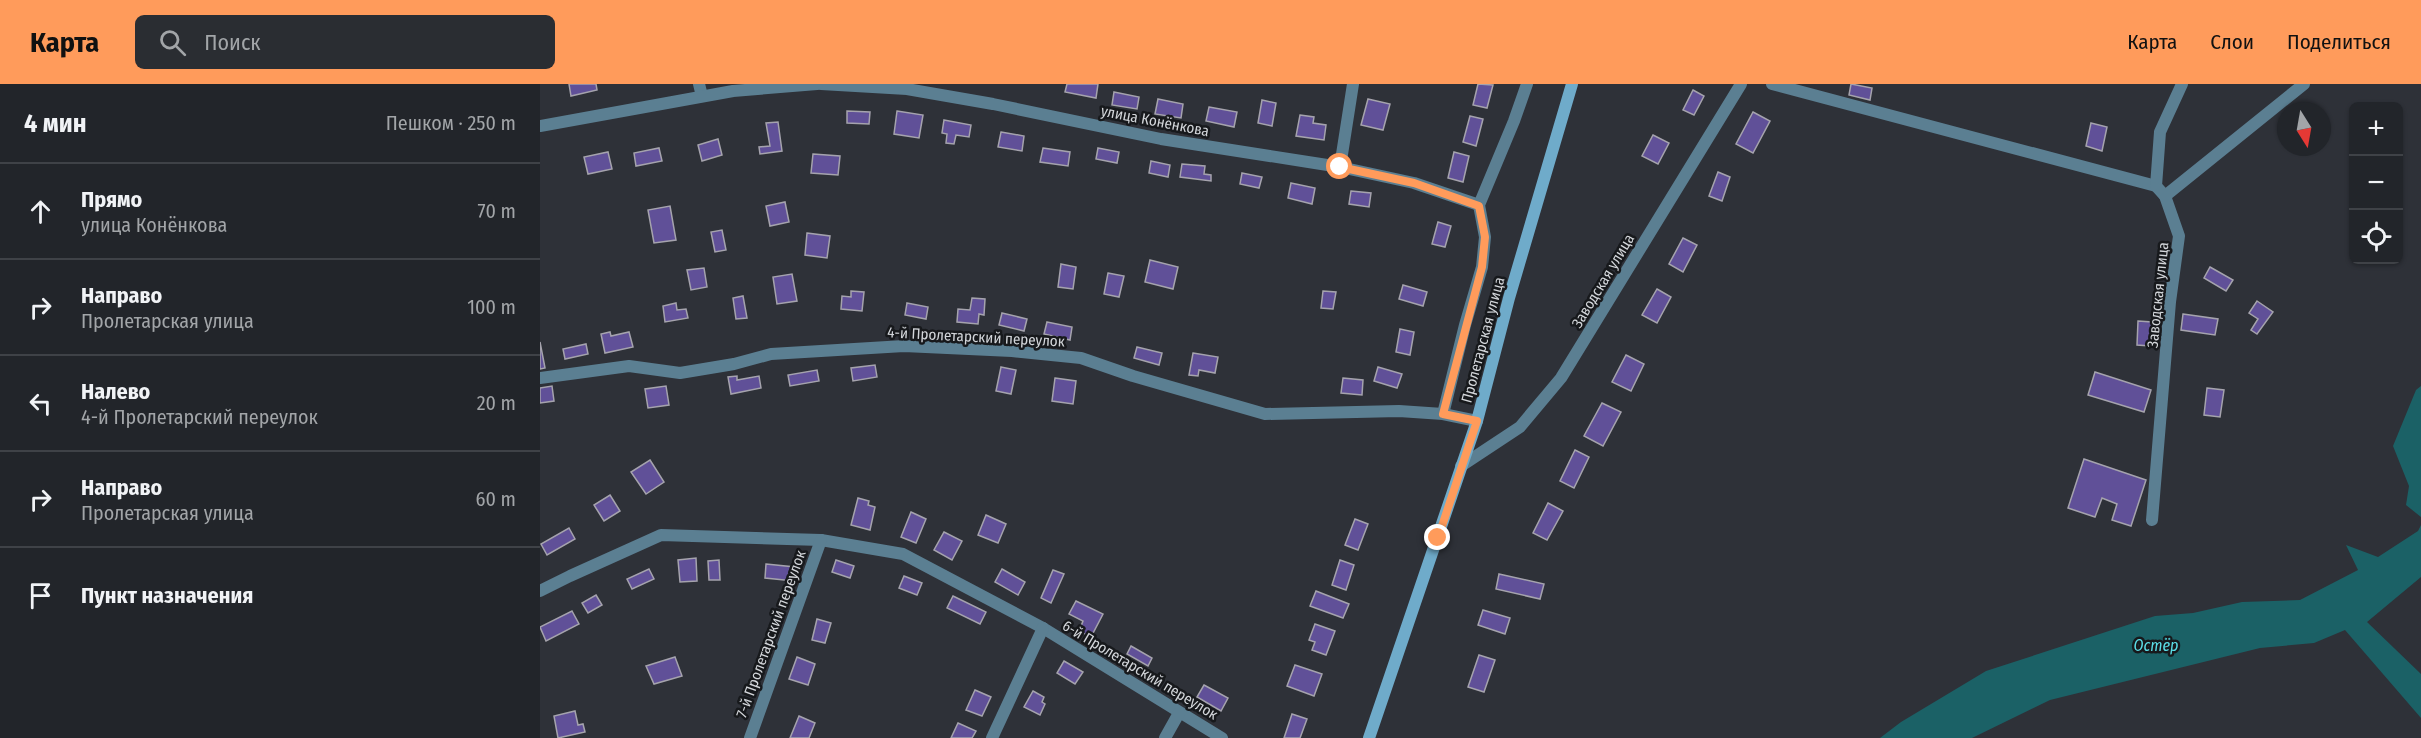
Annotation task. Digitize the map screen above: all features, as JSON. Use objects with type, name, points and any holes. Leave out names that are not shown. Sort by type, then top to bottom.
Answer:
[{"type":"main road","name":"Пролетарская улица","points":[[1369,738],[1477,421],[1509,298],[1572,84]]},
{"type":"street","name":"улица Конёнкова","points":[[540,126],[701,90],[733,91],[819,84],[907,89],[993,104],[1161,139],[1340,167],[1414,183],[1479,206]]},
{"type":"street","points":[[1340,167],[1353,84]]},
{"type":"street","points":[[1479,206],[1527,84]]},
{"type":"street","name":"Заводская улица","points":[[1461,465],[1520,427],[1561,378],[1741,84]]},
{"type":"street","points":[[1772,84],[2156,186],[2160,132],[2182,84]]},
{"type":"street","points":[[2165,196],[2304,84]]},
{"type":"street","name":"Заводская улица","points":[[2152,520],[2164,397],[2170,302],[2179,236],[2165,196],[2156,186]]},
{"type":"street","name":"Пролетарская улица","points":[[1443,414],[1482,267],[1485,237],[1479,206]]},
{"type":"street","name":"4-й Пролетарский переулок","points":[[540,378],[629,366],[680,374],[734,364],[771,354],[904,346],[1012,351],[1081,358],[1132,376],[1265,414],[1399,411],[1443,414],[1477,421]]},
{"type":"street","name":"6-й Пролетарский переулок","points":[[540,591],[661,535],[821,540],[903,554],[1043,628],[1222,738]]},
{"type":"street","name":"7-й Пролетарский переулок","points":[[750,738],[821,540]]},
{"type":"street","name":"6-й Пролетарский переулок","points":[[992,738],[1043,628]]},
{"type":"street","points":[[1165,738],[1179,713]]},
{"type":"water","points":[[2421,386],[2421,517],[2406,505],[2409,486],[2393,446],[2416,390]]},
{"type":"water","name":"Остёр","points":[[2421,525],[2421,577],[2367,622],[2421,674],[2421,718],[2345,630],[2314,643],[2260,648],[2050,700],[1972,738],[1880,738],[1901,722],[1986,671],[2155,616],[2193,613],[2242,602],[2300,600],[2358,570],[2346,545],[2378,557],[2418,531]]},
{"type":"building","points":[[569,84],[596,84],[597,90],[571,96]]},
{"type":"building","points":[[1067,84],[1098,84],[1096,98],[1065,92]]},
{"type":"building","points":[[1478,84],[1493,85],[1487,108],[1473,105]]},
{"type":"building","points":[[1851,84],[1872,88],[1870,100],[1849,95]]},
{"type":"building","points":[[1693,90],[1704,96],[1694,115],[1683,110]]},
{"type":"building","points":[[1114,92],[1139,97],[1137,109],[1112,105]]},
{"type":"building","points":[[1158,99],[1183,104],[1181,118],[1155,114]]},
{"type":"building","points":[[1368,99],[1390,104],[1383,130],[1361,125]]},
{"type":"building","points":[[1262,100],[1276,103],[1272,126],[1258,123]]},
{"type":"building","points":[[1209,107],[1237,112],[1234,127],[1206,121]]},
{"type":"building","points":[[847,111],[870,112],[869,124],[847,123]]},
{"type":"building","points":[[897,111],[923,115],[919,138],[894,134]]},
{"type":"building","points":[[1753,112],[1770,121],[1753,153],[1736,144]]},
{"type":"building","points":[[1300,115],[1314,117],[1313,123],[1326,125],[1324,140],[1296,136]]},
{"type":"building","points":[[1470,116],[1483,119],[1476,146],[1463,142]]},
{"type":"building","points":[[944,120],[971,125],[969,137],[956,135],[954,144],[946,143],[947,134],[942,133]]},
{"type":"building","points":[[778,122],[782,151],[760,154],[759,147],[770,146],[766,123]]},
{"type":"building","points":[[2091,123],[2107,127],[2102,151],[2086,146]]},
{"type":"building","points":[[1001,132],[1024,136],[1022,151],[998,147]]},
{"type":"building","points":[[1653,135],[1669,143],[1658,164],[1642,156]]},
{"type":"building","points":[[718,139],[722,155],[702,161],[698,145]]},
{"type":"building","points":[[659,148],[662,161],[636,166],[634,153]]},
{"type":"building","points":[[1043,148],[1070,152],[1068,166],[1040,162]]},
{"type":"building","points":[[1098,148],[1119,152],[1117,163],[1096,159]]},
{"type":"building","points":[[608,152],[612,169],[588,174],[584,157]]},
{"type":"building","points":[[1454,152],[1469,156],[1463,182],[1448,178]]},
{"type":"building","points":[[813,154],[840,156],[838,175],[811,173]]},
{"type":"building","points":[[1151,161],[1170,165],[1168,177],[1149,173]]},
{"type":"building","points":[[1182,164],[1205,166],[1204,174],[1211,175],[1211,181],[1180,177]]},
{"type":"building","points":[[1718,172],[1730,177],[1722,201],[1709,196]]},
{"type":"building","points":[[1242,173],[1262,177],[1259,188],[1240,184]]},
{"type":"building","points":[[1291,183],[1315,188],[1312,204],[1288,198]]},
{"type":"building","points":[[1351,191],[1371,193],[1369,207],[1349,204]]},
{"type":"building","points":[[785,202],[789,222],[770,226],[766,206]]},
{"type":"building","points":[[670,206],[676,240],[654,243],[648,210]]},
{"type":"building","points":[[1438,222],[1451,226],[1445,247],[1432,244]]},
{"type":"building","points":[[722,230],[726,250],[715,252],[711,232]]},
{"type":"building","points":[[807,233],[830,236],[827,258],[805,255]]},
{"type":"building","points":[[1683,238],[1697,245],[1683,272],[1669,264]]},
{"type":"building","points":[[1150,260],[1178,267],[1173,289],[1145,282]]},
{"type":"building","points":[[1061,264],[1076,267],[1073,289],[1058,287]]},
{"type":"building","points":[[2210,267],[2233,280],[2226,291],[2204,278]]},
{"type":"building","points":[[704,268],[707,287],[691,290],[687,270]]},
{"type":"building","points":[[1108,273],[1124,276],[1119,297],[1104,294]]},
{"type":"building","points":[[792,274],[797,301],[777,304],[773,277]]},
{"type":"building","points":[[1403,285],[1427,292],[1423,306],[1399,299]]},
{"type":"building","points":[[1657,289],[1671,297],[1657,323],[1642,315]]},
{"type":"building","points":[[851,291],[864,292],[862,311],[841,309],[842,296],[851,297]]},
{"type":"building","points":[[1323,291],[1336,292],[1333,309],[1321,308]]},
{"type":"building","points":[[743,296],[747,318],[736,319],[733,298]]},
{"type":"building","points":[[972,298],[985,299],[984,315],[979,314],[978,324],[957,322],[958,309],[970,310]]},
{"type":"building","points":[[2257,301],[2273,312],[2257,334],[2251,330],[2258,319],[2249,313]]},
{"type":"building","points":[[676,303],[677,310],[686,309],[688,318],[665,322],[663,306]]},
{"type":"building","points":[[907,303],[928,307],[926,319],[905,315]]},
{"type":"building","points":[[1002,313],[1027,319],[1024,331],[999,325]]},
{"type":"building","points":[[2183,314],[2218,319],[2215,335],[2181,330]]},
{"type":"building","points":[[2138,321],[2152,322],[2150,346],[2137,345]]},
{"type":"building","points":[[1047,322],[1072,327],[1070,340],[1044,334]]},
{"type":"building","points":[[1400,329],[1414,332],[1410,355],[1396,352]]},
{"type":"building","points":[[610,332],[611,336],[629,332],[633,347],[605,353],[601,334]]},
{"type":"building","points":[[540,342],[545,368],[540,369]]},
{"type":"building","points":[[586,344],[588,354],[565,359],[563,349]]},
{"type":"building","points":[[1137,347],[1162,353],[1159,365],[1134,358]]},
{"type":"building","points":[[1193,353],[1218,357],[1215,373],[1199,370],[1198,376],[1189,375]]},
{"type":"building","points":[[1626,355],[1644,364],[1631,391],[1612,382]]},
{"type":"building","points":[[875,365],[877,377],[853,381],[851,368]]},
{"type":"building","points":[[1001,367],[1016,370],[1011,394],[996,391]]},
{"type":"building","points":[[1378,367],[1402,374],[1397,388],[1374,381]]},
{"type":"building","points":[[817,370],[819,381],[790,386],[788,375]]},
{"type":"building","points":[[2095,372],[2151,390],[2144,412],[2088,395]]},
{"type":"building","points":[[737,376],[737,380],[759,376],[761,388],[731,394],[728,377]]},
{"type":"building","points":[[1055,378],[1076,381],[1073,404],[1052,401]]},
{"type":"building","points":[[1343,378],[1363,380],[1362,395],[1341,393]]},
{"type":"building","points":[[552,386],[554,401],[540,403],[540,388]]},
{"type":"building","points":[[666,386],[669,405],[648,408],[645,389]]},
{"type":"building","points":[[2207,388],[2224,390],[2220,417],[2204,415]]},
{"type":"building","points":[[1602,403],[1621,412],[1603,446],[1584,436]]},
{"type":"building","points":[[1575,450],[1589,457],[1574,488],[1560,481]]},
{"type":"building","points":[[2084,459],[2146,480],[2131,526],[2112,520],[2117,504],[2102,498],[2095,517],[2068,508]]},
{"type":"building","points":[[650,460],[664,482],[646,494],[631,472]]},
{"type":"building","points":[[610,495],[620,511],[604,521],[594,505]]},
{"type":"building","points":[[858,498],[869,501],[868,505],[875,507],[870,530],[851,525]]},
{"type":"building","points":[[1548,503],[1563,511],[1547,540],[1533,533]]},
{"type":"building","points":[[911,512],[926,519],[916,543],[901,537]]},
{"type":"building","points":[[986,515],[1006,524],[998,543],[978,535]]},
{"type":"building","points":[[1355,519],[1368,524],[1358,550],[1345,545]]},
{"type":"building","points":[[569,528],[575,539],[547,555],[541,544]]},
{"type":"building","points":[[944,532],[962,541],[952,560],[934,550]]},
{"type":"building","points":[[696,558],[697,581],[680,582],[678,560]]},
{"type":"building","points":[[719,560],[720,580],[709,580],[708,561]]},
{"type":"building","points":[[836,560],[854,566],[850,578],[832,572]]},
{"type":"building","points":[[1340,560],[1354,565],[1346,590],[1332,585]]},
{"type":"building","points":[[766,564],[795,567],[794,581],[765,578]]},
{"type":"building","points":[[649,569],[654,579],[632,589],[627,579]]},
{"type":"building","points":[[1002,569],[1025,582],[1018,595],[995,582]]},
{"type":"building","points":[[1053,570],[1064,574],[1051,603],[1041,598]]},
{"type":"building","points":[[1499,574],[1544,584],[1540,599],[1496,589]]},
{"type":"building","points":[[904,576],[922,583],[917,595],[899,588]]},
{"type":"building","points":[[1316,591],[1349,604],[1343,618],[1310,606]]},
{"type":"building","points":[[596,595],[602,605],[588,613],[582,603]]},
{"type":"building","points":[[953,596],[986,612],[980,624],[947,608]]},
{"type":"building","points":[[1076,601],[1103,614],[1091,637],[1079,631],[1083,621],[1069,614]]},
{"type":"building","points":[[1483,610],[1510,618],[1505,634],[1478,625]]},
{"type":"building","points":[[572,611],[579,624],[546,641],[540,627]]},
{"type":"building","points":[[817,619],[831,623],[825,643],[812,640]]},
{"type":"building","points":[[1315,624],[1335,631],[1326,655],[1312,650],[1315,642],[1309,640]]},
{"type":"building","points":[[1131,646],[1152,658],[1148,666],[1127,654]]},
{"type":"building","points":[[1479,655],[1495,660],[1484,692],[1468,687]]},
{"type":"building","points":[[675,657],[682,676],[654,684],[646,666]]},
{"type":"building","points":[[797,657],[815,664],[808,685],[789,679]]},
{"type":"building","points":[[1064,661],[1083,672],[1075,684],[1057,673]]},
{"type":"building","points":[[1295,665],[1322,674],[1314,696],[1287,686]]},
{"type":"building","points":[[1204,685],[1228,698],[1221,711],[1197,697]]},
{"type":"building","points":[[975,690],[991,697],[982,716],[966,710]]},
{"type":"building","points":[[1033,691],[1044,697],[1042,702],[1045,704],[1040,715],[1024,707]]},
{"type":"building","points":[[575,711],[578,725],[583,724],[585,732],[558,738],[554,716]]},
{"type":"building","points":[[1292,714],[1307,719],[1300,738],[1284,738]]},
{"type":"building","points":[[799,716],[815,723],[809,738],[790,738]]},
{"type":"building","points":[[958,723],[976,731],[972,738],[951,738]]},
{"type":"route","points":[[1340,167],[1414,183],[1479,206],[1485,237],[1482,267],[1443,414],[1477,421],[1438,538]]}]
